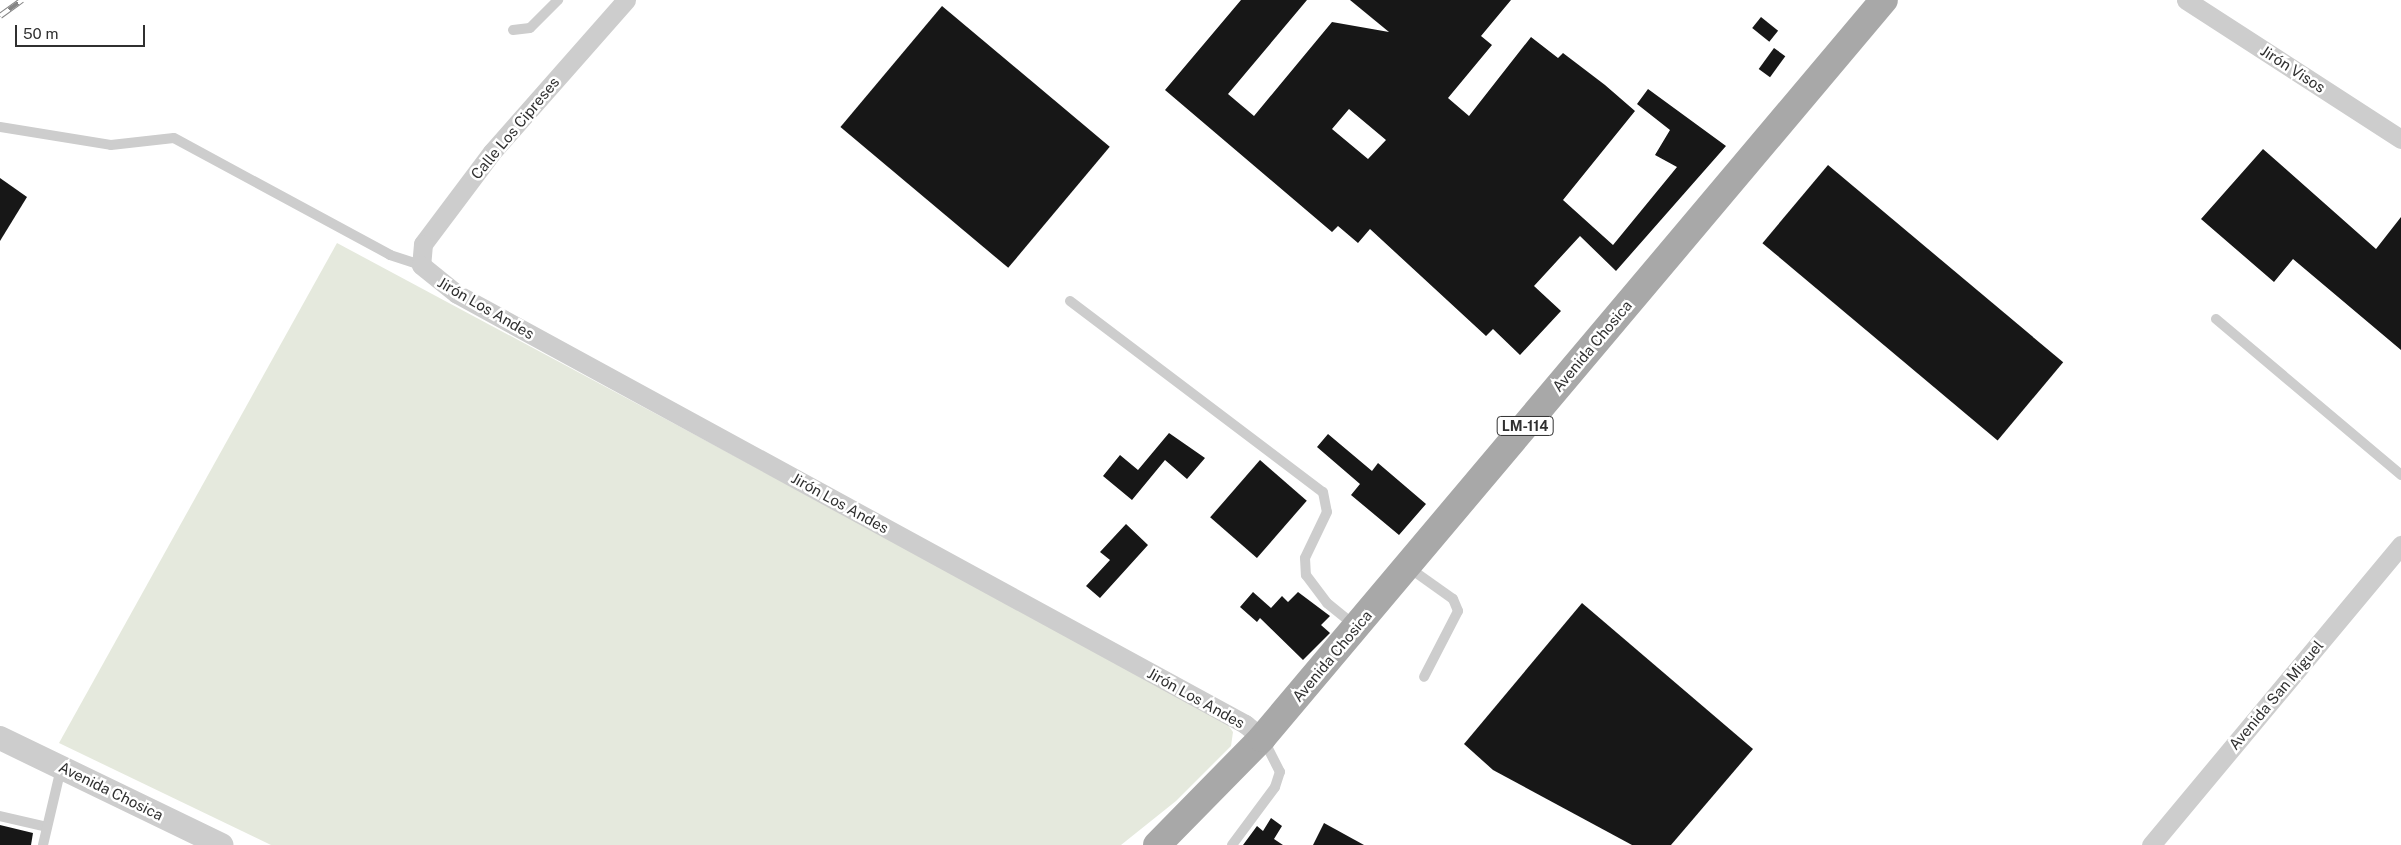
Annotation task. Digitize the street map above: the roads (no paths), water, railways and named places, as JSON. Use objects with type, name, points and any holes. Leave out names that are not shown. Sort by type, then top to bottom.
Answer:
[{"type":"main road","name":"Avenida Chosica","points":[[1157,845],[1262,738],[1884,0]]},
{"type":"street","name":"Calle Los Cipreses","points":[[421,265],[423,244],[492,152],[626,0]]},
{"type":"street","name":"Jirón Visos","points":[[2186,0],[2401,139]]},
{"type":"street","name":"Jirón Los Andes","points":[[421,265],[457,294],[1245,724],[1262,738]]},
{"type":"street","name":"Avenida San Miguel","points":[[2151,845],[2401,544]]},
{"type":"street","name":"Avenida Chosica","points":[[0,738],[219,844]]},
{"type":"lane","points":[[513,30],[530,28],[558,0]]},
{"type":"lane","points":[[0,128],[111,145],[174,138],[390,255],[421,265]]},
{"type":"lane","points":[[1070,301],[1323,492],[1327,512],[1306,558],[1306,575],[1327,603],[1356,627]]},
{"type":"lane","points":[[2216,318],[2401,474]]},
{"type":"lane","points":[[1407,566],[1454,600],[1458,611],[1424,678]]},
{"type":"lane","points":[[1232,845],[1275,787],[1280,772],[1262,738]]},
{"type":"lane","points":[[43,845],[62,768]]},
{"type":"lane","points":[[0,816],[47,827]]},
{"type":"railway","points":[[0,16],[22,0]]}]
